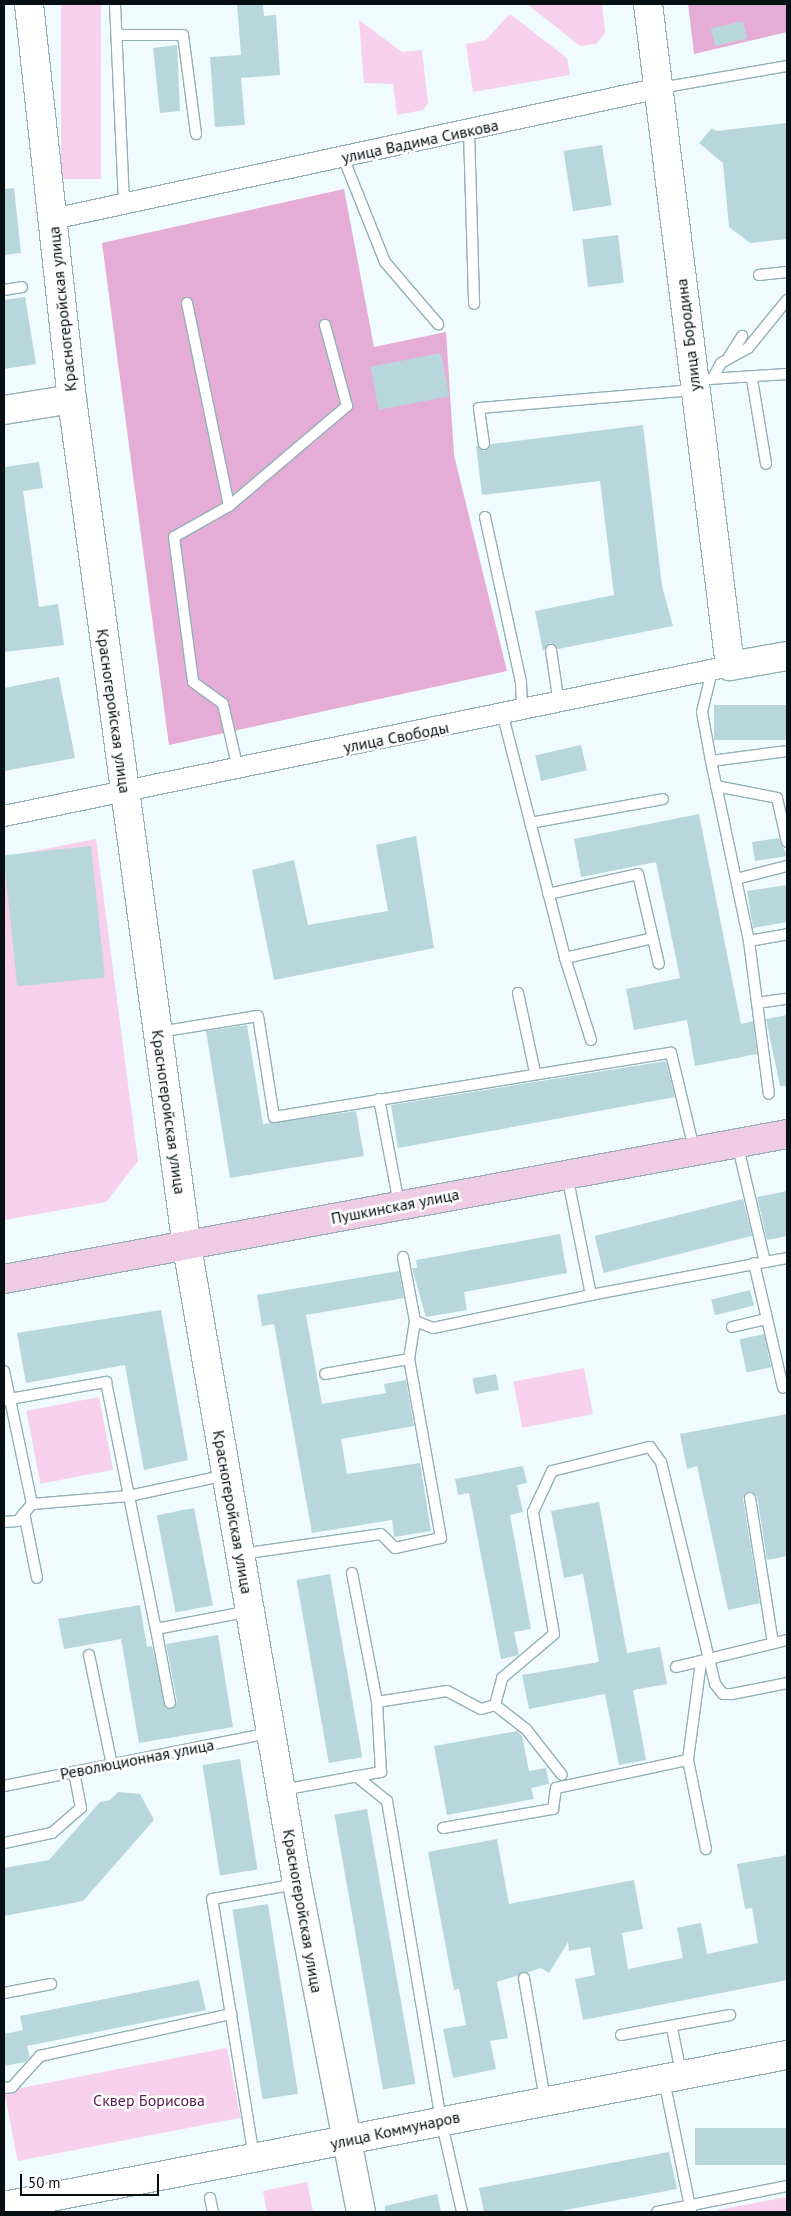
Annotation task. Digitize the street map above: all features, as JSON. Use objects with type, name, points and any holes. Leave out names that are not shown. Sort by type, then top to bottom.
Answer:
[{"type":"main road","name":"Пушкинская улица","points":[[4,1279],[187,1247],[399,1205],[787,1134]]},
{"type":"street","name":"Красногеройская улица","points":[[29,4],[72,399],[187,1247],[297,1884],[362,2212]]},
{"type":"street","name":"улица Бородина","points":[[648,4],[700,383],[721,668]]},
{"type":"street","name":"улица Вадима Сивкова","points":[[52,219],[343,158],[660,88]]},
{"type":"street","points":[[4,410],[72,399]]},
{"type":"street","name":"улица Свободы","points":[[4,816],[512,714],[721,668],[787,656]]},
{"type":"street","name":"улица Коммунаров","points":[[20,2206],[347,2141],[440,2120],[673,2078],[787,2055]]},
{"type":"lane","points":[[115,4],[119,36],[124,204]]},
{"type":"lane","points":[[119,36],[183,35],[196,134]]},
{"type":"lane","name":"улица Вадима Сивкова","points":[[660,88],[787,66]]},
{"type":"lane","points":[[469,130],[474,304]]},
{"type":"lane","points":[[343,158],[385,262],[438,324]]},
{"type":"lane","points":[[759,275],[787,272]]},
{"type":"lane","points":[[4,290],[22,287]]},
{"type":"lane","points":[[729,356],[748,348],[787,300]]},
{"type":"lane","points":[[187,303],[229,506]]},
{"type":"lane","points":[[238,769],[222,704],[193,682],[174,538],[229,506],[348,406],[325,325]]},
{"type":"lane","points":[[700,383],[729,356],[742,336]]},
{"type":"lane","points":[[484,444],[480,408],[787,374]]},
{"type":"lane","points":[[752,378],[766,464]]},
{"type":"lane","points":[[485,517],[521,682],[512,714],[530,823],[564,958],[591,1040]]},
{"type":"lane","points":[[551,650],[559,704]]},
{"type":"lane","points":[[721,668],[702,712],[749,941],[769,1094]]},
{"type":"lane","points":[[711,761],[787,751]]},
{"type":"lane","points":[[716,786],[777,798],[787,842]]},
{"type":"lane","points":[[530,823],[663,799]]},
{"type":"lane","points":[[736,879],[787,866]]},
{"type":"lane","points":[[548,894],[638,874],[658,964]]},
{"type":"lane","points":[[749,941],[787,934]]},
{"type":"lane","points":[[564,958],[653,938]]},
{"type":"lane","points":[[518,993],[534,1072]]},
{"type":"lane","points":[[758,1003],[787,999]]},
{"type":"lane","points":[[158,1032],[258,1016],[274,1117],[534,1072],[671,1053],[694,1150]]},
{"type":"lane","points":[[379,1099],[399,1205]]},
{"type":"lane","points":[[737,1142],[759,1262],[767,1319],[783,1388]]},
{"type":"lane","points":[[567,1174],[591,1295]]},
{"type":"lane","points":[[240,1554],[382,1534],[395,1548],[442,1538],[409,1359],[415,1321],[403,1257]]},
{"type":"lane","points":[[415,1321],[433,1328],[591,1295],[787,1258]]},
{"type":"lane","points":[[732,1327],[767,1319]]},
{"type":"lane","points":[[325,1374],[409,1359]]},
{"type":"lane","points":[[4,1371],[6,1400],[32,1504]]},
{"type":"lane","points":[[6,1400],[106,1382],[170,1703]]},
{"type":"lane","points":[[495,1705],[502,1678],[554,1634],[533,1512],[552,1471],[650,1447],[661,1462],[705,1659],[715,1684],[722,1694],[787,1683]]},
{"type":"lane","points":[[4,1522],[18,1521],[32,1504],[129,1496],[227,1474]]},
{"type":"lane","points":[[750,1498],[773,1643]]},
{"type":"lane","points":[[24,1514],[37,1578]]},
{"type":"lane","points":[[281,1790],[380,1772],[377,1702],[352,1573]]},
{"type":"lane","points":[[156,1629],[250,1610]]},
{"type":"lane","points":[[676,1667],[787,1640]]},
{"type":"lane","points":[[89,1655],[112,1765]]},
{"type":"lane","points":[[705,1659],[688,1760],[706,1849]]},
{"type":"lane","points":[[377,1702],[447,1691],[481,1709],[495,1705]]},
{"type":"lane","points":[[495,1705],[526,1729],[563,1781]]},
{"type":"lane","name":"Революционная улица","points":[[4,1786],[271,1733]]},
{"type":"lane","points":[[443,1828],[553,1809],[556,1788],[563,1781],[688,1760]]},
{"type":"lane","points":[[4,1843],[52,1833],[81,1808],[74,1772]]},
{"type":"lane","points":[[356,1776],[387,1801],[440,2120],[462,2212]]},
{"type":"lane","points":[[254,2158],[212,1899],[297,1884]]},
{"type":"lane","points":[[524,1978],[545,2101]]},
{"type":"lane","points":[[4,1994],[51,1984]]},
{"type":"lane","points":[[4,2088],[12,2087],[40,2056],[231,2014]]},
{"type":"lane","points":[[621,2035],[672,2028],[730,2015]]},
{"type":"lane","points":[[672,2028],[673,2078],[691,2209]]},
{"type":"lane","points":[[657,2212],[691,2209],[787,2186]]},
{"type":"lane","points":[[210,2198],[213,2212]]},
{"type":"green space","points":[[61,4],[101,4],[101,179],[61,179]]},
{"type":"green space","points":[[527,4],[602,4],[605,33],[596,44],[580,46]]},
{"type":"green space","points":[[510,14],[567,58],[570,75],[473,92],[466,44],[486,40]]},
{"type":"green space","points":[[359,20],[402,52],[422,50],[428,103],[423,110],[397,115],[393,84],[364,83]]},
{"type":"green space","points":[[96,839],[138,1161],[106,1202],[4,1220],[4,857]]},
{"type":"green space","points":[[584,1368],[593,1414],[522,1428],[513,1382]]},
{"type":"green space","points":[[99,1397],[113,1470],[40,1484],[26,1411]]},
{"type":"green space","name":"Сквер Борисова","points":[[227,2048],[241,2118],[18,2161],[4,2091]]},
{"type":"green space","points":[[307,2182],[313,2212],[267,2212],[263,2191]]},
{"type":"green space","points":[[787,2197],[787,2212],[718,2212],[718,2210]]},
{"type":"shaded area","points":[[688,4],[787,4],[787,32],[694,54]]},
{"type":"shaded area","points":[[344,189],[374,347],[446,332],[454,455],[507,671],[169,745],[102,243]]},
{"type":"building","points":[[237,4],[263,4],[264,16],[276,15],[280,75],[241,78],[245,125],[215,127],[210,57],[241,55]]},
{"type":"building","points":[[743,21],[747,39],[715,46],[711,28]]},
{"type":"building","points":[[177,45],[180,111],[160,113],[153,48]]},
{"type":"building","points":[[787,123],[787,239],[750,243],[729,227],[723,163],[699,143],[712,128],[716,131]]},
{"type":"building","points":[[602,145],[612,205],[573,211],[563,151]]},
{"type":"building","points":[[14,188],[21,253],[4,255],[4,189]]},
{"type":"building","points":[[618,235],[624,283],[588,287],[582,239]]},
{"type":"building","points":[[25,297],[36,364],[4,369],[4,300]]},
{"type":"building","points":[[441,353],[449,396],[379,410],[370,367]]},
{"type":"building","points":[[643,425],[662,586],[673,626],[558,649],[550,643],[543,651],[535,611],[614,595],[600,481],[482,495],[476,445],[484,451],[491,444]]},
{"type":"building","points":[[39,462],[43,488],[23,491],[39,607],[58,604],[64,645],[4,652],[4,467]]},
{"type":"building","points":[[59,677],[75,758],[4,771],[4,688]]},
{"type":"building","points":[[714,705],[787,705],[787,740],[714,740]]},
{"type":"building","points":[[581,745],[587,770],[541,781],[535,756]]},
{"type":"building","points":[[699,814],[741,1024],[753,1021],[757,1054],[695,1066],[687,1020],[634,1030],[626,989],[680,978],[656,862],[581,877],[574,839]]},
{"type":"building","points":[[416,836],[434,948],[274,980],[252,870],[294,860],[308,925],[388,911],[376,845]]},
{"type":"building","points":[[779,838],[787,856],[755,861],[752,842]]},
{"type":"building","points":[[91,846],[105,977],[17,986],[4,855]]},
{"type":"building","points":[[787,885],[787,922],[753,928],[747,891]]},
{"type":"building","points":[[787,1015],[787,1086],[780,1086],[766,1019]]},
{"type":"building","points":[[247,1025],[263,1124],[356,1111],[364,1156],[230,1178],[206,1031]]},
{"type":"building","points":[[666,1061],[675,1097],[398,1148],[391,1105]]},
{"type":"building","points":[[787,1191],[787,1236],[767,1240],[757,1197]]},
{"type":"building","points":[[743,1199],[752,1236],[604,1273],[595,1236]]},
{"type":"building","points":[[560,1234],[567,1273],[464,1292],[467,1310],[426,1317],[412,1268],[417,1268],[416,1260]]},
{"type":"building","points":[[399,1271],[404,1298],[306,1315],[322,1404],[386,1393],[384,1384],[406,1380],[414,1426],[341,1439],[347,1474],[420,1463],[431,1531],[394,1537],[392,1520],[312,1533],[274,1324],[262,1326],[257,1295]]},
{"type":"building","points":[[750,1290],[754,1306],[715,1315],[711,1300]]},
{"type":"building","points":[[161,1310],[188,1460],[144,1470],[125,1365],[26,1383],[17,1333]]},
{"type":"building","points":[[764,1334],[771,1367],[747,1372],[740,1339]]},
{"type":"building","points":[[496,1374],[499,1390],[475,1394],[472,1379]]},
{"type":"building","points":[[787,1414],[787,1556],[767,1560],[757,1496],[746,1492],[743,1499],[760,1603],[728,1610],[697,1466],[687,1469],[680,1434]]},
{"type":"building","points":[[523,1466],[527,1483],[517,1485],[523,1512],[510,1515],[531,1629],[514,1632],[519,1655],[501,1659],[469,1493],[458,1495],[455,1479]]},
{"type":"building","points":[[599,1502],[627,1653],[660,1647],[667,1684],[633,1690],[646,1760],[619,1765],[605,1694],[529,1709],[522,1675],[599,1662],[583,1574],[564,1578],[551,1511]]},
{"type":"building","points":[[194,1508],[213,1605],[176,1612],[157,1515]]},
{"type":"building","points":[[330,1574],[362,1757],[329,1763],[297,1580]]},
{"type":"building","points":[[140,1605],[147,1647],[152,1646],[167,1709],[177,1702],[166,1644],[218,1635],[233,1727],[139,1743],[121,1639],[64,1649],[58,1619]]},
{"type":"building","points":[[517,1731],[522,1736],[529,1771],[546,1768],[549,1784],[531,1788],[534,1799],[447,1815],[434,1746]]},
{"type":"building","points":[[240,1759],[258,1870],[220,1876],[202,1765]]},
{"type":"building","points":[[118,1792],[140,1794],[154,1820],[83,1901],[4,1916],[4,1868],[49,1860],[100,1802],[110,1800]]},
{"type":"building","points":[[367,1809],[415,2084],[383,2089],[335,1815]]},
{"type":"building","points":[[497,1839],[509,1904],[634,1880],[643,1929],[622,1933],[628,1969],[683,1958],[677,1928],[690,1925],[701,1923],[707,1954],[758,1943],[752,1908],[745,1909],[737,1864],[787,1855],[787,1980],[583,2020],[575,1979],[595,1975],[590,1947],[569,1951],[568,1942],[549,1973],[541,1968],[497,1982],[508,2038],[490,2041],[496,2069],[453,2078],[443,2029],[466,2025],[459,1989],[454,1990],[428,1852]]},
{"type":"building","points":[[268,1904],[298,2094],[262,2099],[232,1910]]},
{"type":"building","points":[[199,1980],[206,2010],[27,2046],[30,2057],[25,2062],[4,2066],[4,2034],[23,2030],[20,2016]]},
{"type":"building","points":[[695,2128],[787,2128],[787,2165],[695,2165]]},
{"type":"building","points":[[669,2152],[677,2189],[555,2212],[484,2212],[479,2188]]},
{"type":"building","points":[[437,2194],[441,2212],[385,2212],[385,2206]]}]
